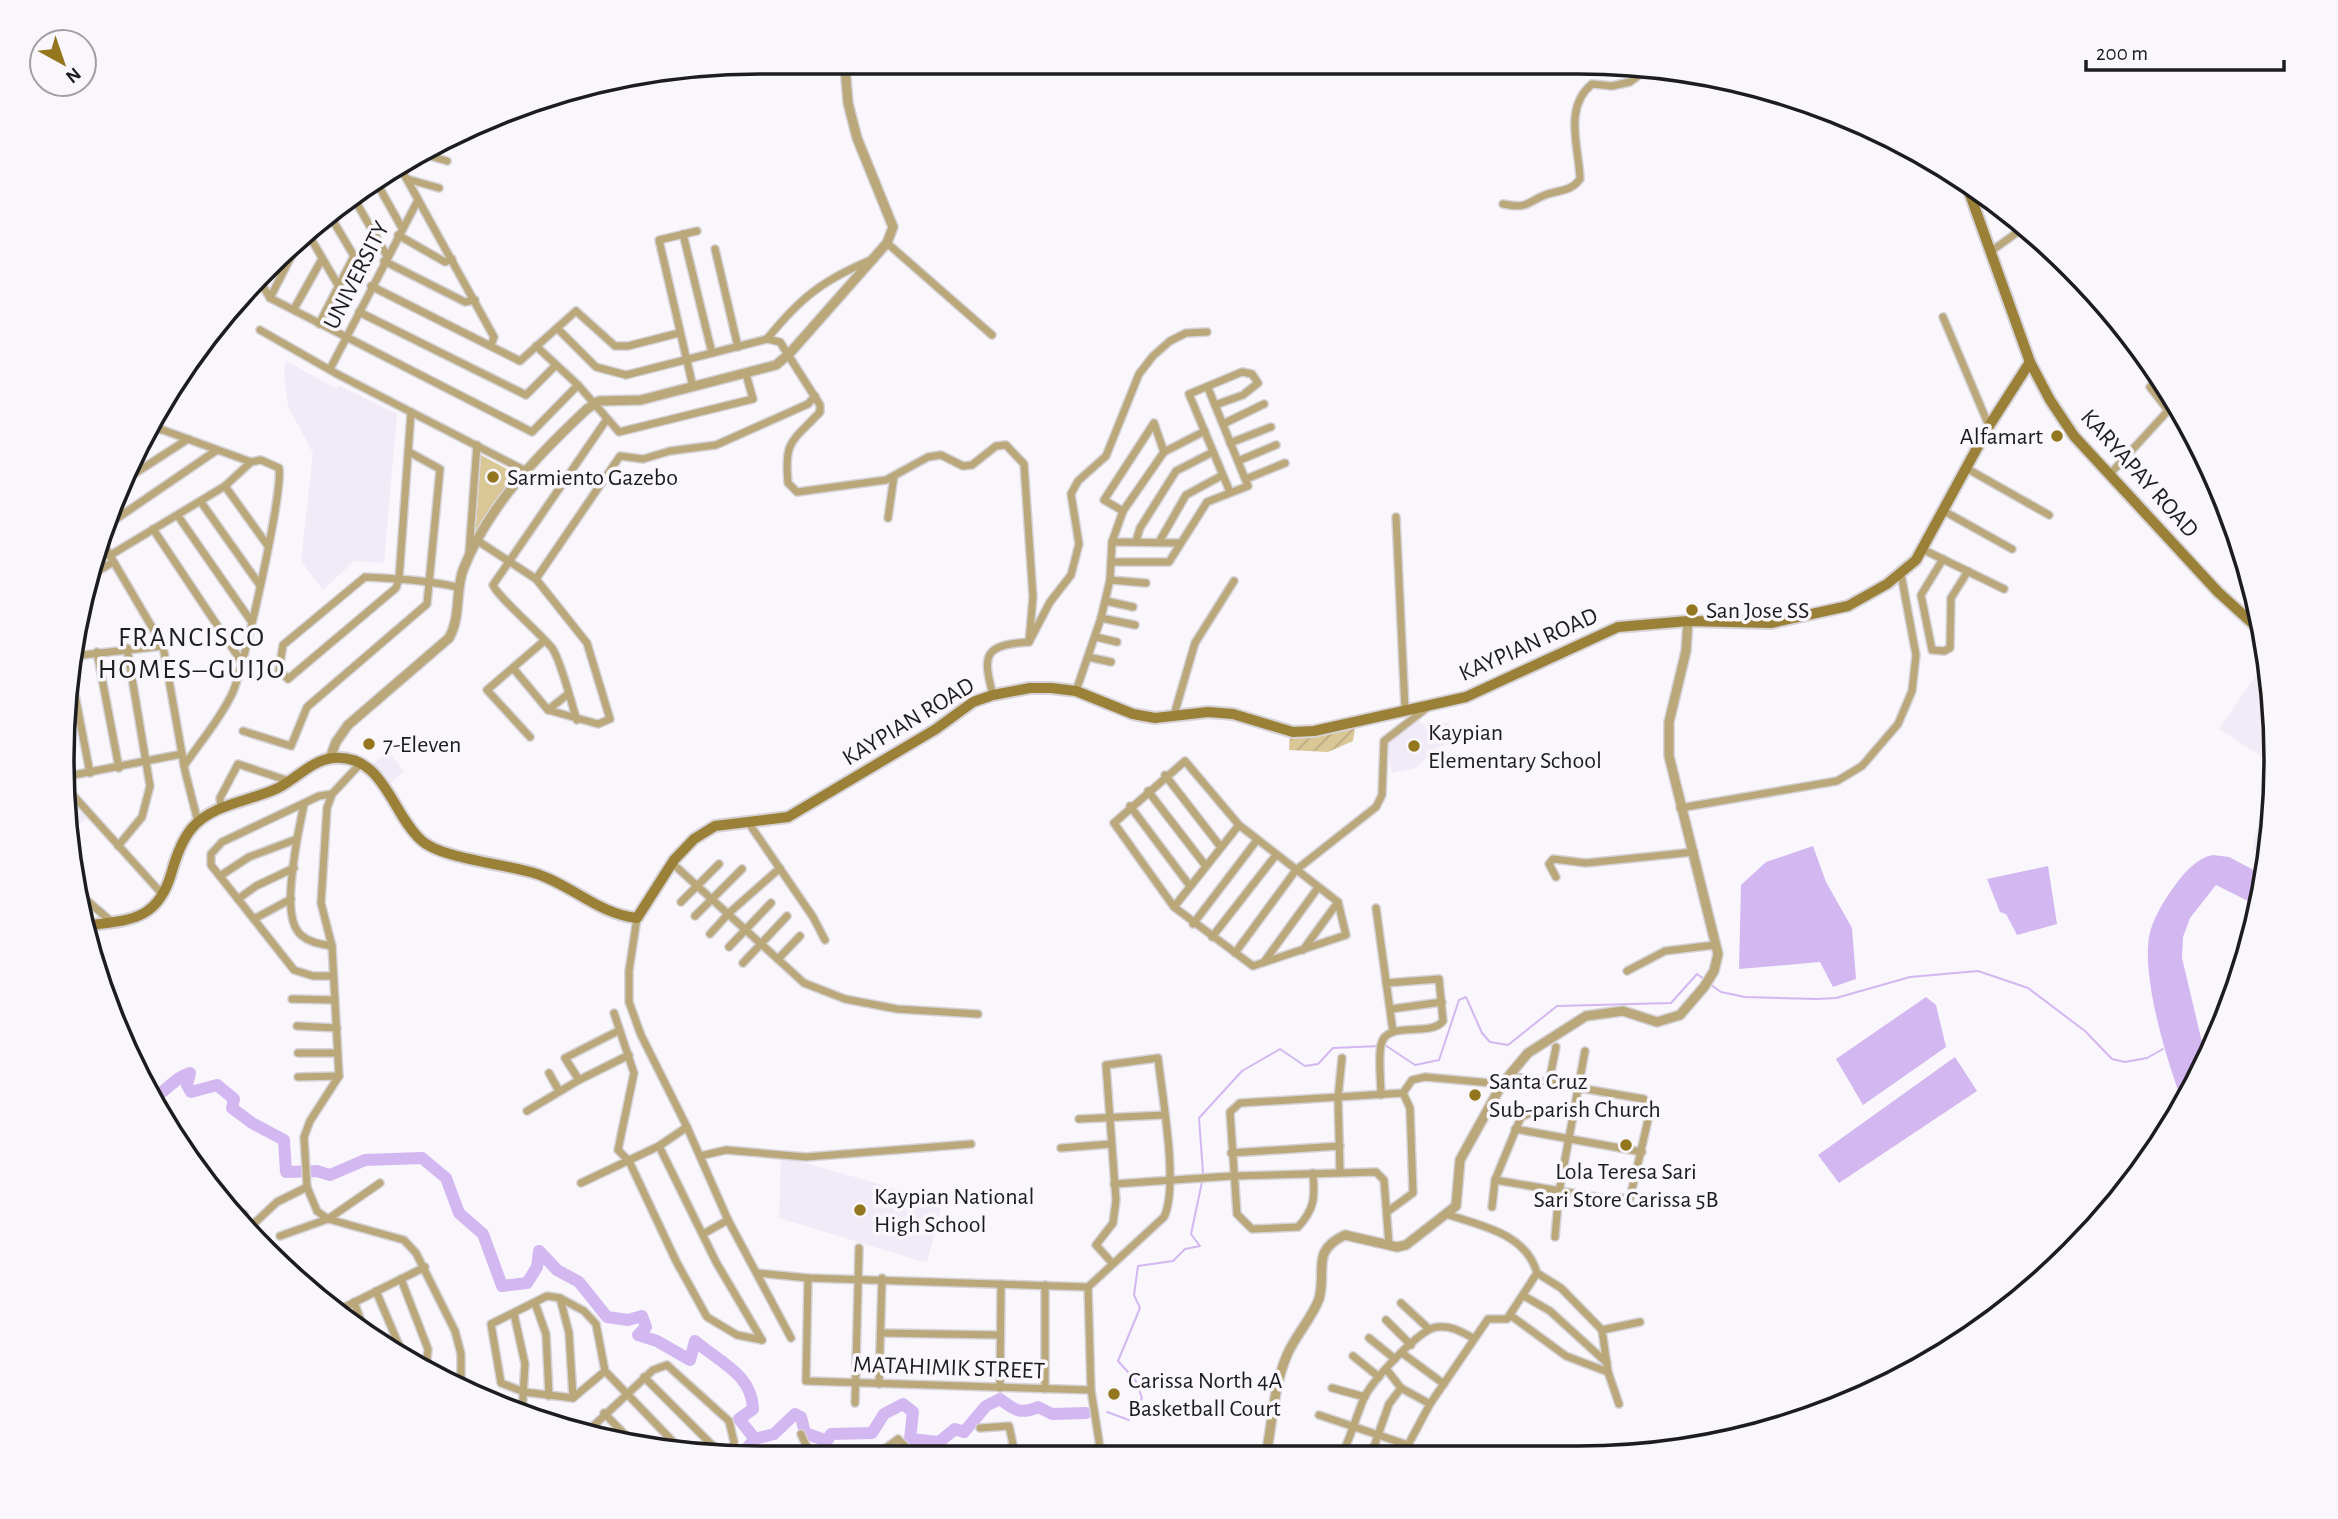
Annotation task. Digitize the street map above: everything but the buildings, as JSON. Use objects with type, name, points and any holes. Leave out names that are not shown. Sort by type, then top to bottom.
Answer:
[{"type":"main road","name":"KARYAPAY ROAD","points":[[1971,197],[2030,362],[2074,436],[2218,592],[2250,620]]},
{"type":"main road","name":"KAYPIAN ROAD","points":[[637,918],[673,863],[694,839],[715,825],[788,817],[936,729],[973,702],[993,695],[1030,688],[1076,691],[1133,714],[1155,718],[1233,714],[1281,729],[1304,731],[1485,690],[1618,626],[1689,621],[1771,623],[1848,606],[1901,574],[1922,548],[1989,426],[2030,362]]},
{"type":"main road","points":[[94,924],[147,913],[163,895],[182,844],[198,822],[221,809],[254,799],[330,758],[361,763],[379,778],[411,828],[421,841],[432,847],[536,873],[561,884],[605,910],[619,916],[637,918]]},
{"type":"street","points":[[330,758],[336,742],[348,725],[449,638],[457,617],[457,587],[478,541],[524,470],[594,403],[641,400],[776,365],[789,354],[887,243],[893,227],[857,138],[848,103],[846,74]]},
{"type":"street","points":[[1503,204],[1532,204],[1546,194],[1575,186],[1580,179],[1574,132],[1575,111],[1579,99],[1592,84],[1612,86],[1630,82],[1638,76]]},
{"type":"street","points":[[432,157],[447,161]]},
{"type":"street","points":[[404,173],[494,337],[491,345]]},
{"type":"street","points":[[407,178],[439,188]]},
{"type":"street","points":[[380,188],[402,228]]},
{"type":"street","name":"UNIVERSITY","points":[[330,369],[418,200]]},
{"type":"street","points":[[357,204],[385,259],[464,302],[475,300]]},
{"type":"street","points":[[319,324],[354,256],[333,222]]},
{"type":"street","points":[[693,387],[659,240],[697,231]]},
{"type":"street","points":[[1990,252],[2017,232]]},
{"type":"street","points":[[683,234],[712,353]]},
{"type":"street","points":[[398,235],[445,262],[452,259]]},
{"type":"street","points":[[312,240],[338,285]]},
{"type":"street","points":[[887,243],[992,335]]},
{"type":"street","points":[[715,248],[738,347]]},
{"type":"street","points":[[294,309],[322,259]]},
{"type":"street","points":[[766,339],[797,302],[852,268],[873,259]]},
{"type":"street","points":[[270,298],[289,260]]},
{"type":"street","points":[[263,286],[270,298],[532,432],[578,385]]},
{"type":"street","points":[[371,286],[520,361],[576,311],[615,346],[628,346],[679,333]]},
{"type":"street","points":[[359,312],[526,395],[556,365]]},
{"type":"street","points":[[1943,317],[1989,426]]},
{"type":"street","points":[[557,328],[596,367],[626,375],[766,339],[780,342],[815,396],[820,412],[790,444],[785,456],[788,483],[797,492],[894,476],[928,457],[941,455],[963,466],[972,465],[996,446],[1006,445],[1024,464],[1033,597],[1029,642]]},
{"type":"street","points":[[260,330],[524,470]]},
{"type":"street","points":[[1029,642],[1050,602],[1071,575],[1079,544],[1071,494],[1078,481],[1106,456],[1139,374],[1153,356],[1170,341],[1186,333],[1207,332]]},
{"type":"street","points":[[536,346],[578,385],[619,432],[753,399],[747,374]]},
{"type":"street","points":[[1215,405],[1243,395],[1258,383],[1252,374],[1242,372],[1189,394],[1221,476],[1230,492]]},
{"type":"street","points":[[2111,473],[2168,410],[2151,390],[2154,386]]},
{"type":"street","points":[[1111,562],[1169,562],[1206,502],[1248,486],[1208,388]]},
{"type":"street","points":[[536,579],[620,456],[643,459],[670,451],[716,445],[808,404],[815,396]]},
{"type":"street","points":[[1223,424],[1264,404]]},
{"type":"street","points":[[411,412],[399,579],[396,588],[288,679],[279,670],[283,645],[365,577],[399,579],[430,580],[457,587]]},
{"type":"street","points":[[577,720],[552,648],[515,608],[495,592],[493,585],[607,419]]},
{"type":"street","points":[[1123,511],[1104,500],[1154,423],[1164,452]]},
{"type":"street","points":[[1230,443],[1271,427]]},
{"type":"street","points":[[158,430],[251,463]]},
{"type":"street","points":[[1076,691],[1101,618],[1110,580],[1112,542],[1123,511],[1164,452],[1205,431]]},
{"type":"street","points":[[137,472],[188,439]]},
{"type":"street","points":[[469,556],[477,445]]},
{"type":"street","points":[[1238,461],[1276,445]]},
{"type":"street","points":[[118,518],[217,450]]},
{"type":"street","points":[[243,731],[291,747],[307,707],[427,604],[440,468],[409,452]]},
{"type":"street","points":[[1136,541],[1140,527],[1177,471],[1213,452]]},
{"type":"street","points":[[102,567],[153,529],[225,486],[251,463],[261,460],[279,468],[268,546],[233,692],[220,717],[184,766]]},
{"type":"street","points":[[1245,479],[1285,463]]},
{"type":"street","points":[[1966,468],[2049,515]]},
{"type":"street","points":[[888,518],[894,476]]},
{"type":"street","points":[[1159,542],[1186,495],[1221,476]]},
{"type":"street","points":[[225,486],[268,546]]},
{"type":"street","points":[[201,502],[259,584]]},
{"type":"street","points":[[1942,510],[2012,549]]},
{"type":"street","points":[[178,516],[251,621]]},
{"type":"street","points":[[1396,517],[1405,709]]},
{"type":"street","points":[[153,529],[240,661]]},
{"type":"street","points":[[478,541],[536,579],[587,643],[610,719],[598,724],[548,710],[513,668]]},
{"type":"street","points":[[1112,542],[1180,542]]},
{"type":"street","points":[[1922,548],[2004,589]]},
{"type":"street","points":[[106,551],[163,646],[184,766],[198,822]]},
{"type":"street","points":[[1943,559],[1921,595],[1932,650],[1944,651],[1950,648],[1951,598],[1968,572]]},
{"type":"street","points":[[1680,808],[1837,781],[1862,766],[1898,724],[1912,691],[1916,655],[1901,574]]},
{"type":"street","points":[[1110,580],[1146,583]]},
{"type":"street","points":[[1174,715],[1195,643],[1234,581]]},
{"type":"street","points":[[1105,601],[1133,607]]},
{"type":"street","points":[[1101,618],[1135,625]]},
{"type":"street","points":[[1267,1446],[1274,1392],[1296,1335],[1318,1301],[1319,1272],[1327,1248],[1345,1235],[1390,1245],[1406,1245],[1456,1206],[1460,1160],[1502,1084],[1528,1053],[1586,1016],[1623,1011],[1657,1022],[1680,1015],[1714,971],[1718,954],[1669,756],[1669,722],[1686,651],[1689,621]]},
{"type":"street","points":[[1096,637],[1117,642]]},
{"type":"street","points":[[530,737],[487,690],[544,641]]},
{"type":"street","points":[[993,695],[985,666],[988,654],[1005,643],[1029,642]]},
{"type":"street","points":[[82,655],[163,646]]},
{"type":"street","points":[[118,846],[134,830],[147,803],[150,786],[127,648]]},
{"type":"street","points":[[97,652],[119,768]]},
{"type":"street","points":[[1088,657],[1111,662]]},
{"type":"street","points":[[548,710],[568,694]]},
{"type":"street","points":[[76,701],[90,773]]},
{"type":"street","points":[[1235,953],[1296,870],[1376,807],[1382,795],[1384,741],[1434,702]]},
{"type":"street","points":[[74,775],[182,754]]},
{"type":"street","points":[[1181,761],[1189,762],[1239,825],[1296,870],[1317,889],[1338,902],[1346,935],[1253,966],[1193,924],[1174,907],[1114,823],[1181,761]]},
{"type":"street","points":[[361,763],[332,794],[327,808],[321,903],[332,946],[339,1076],[310,1121],[304,1137],[307,1187],[317,1211],[328,1219],[404,1240],[425,1267],[455,1331],[461,1354],[461,1377]]},
{"type":"street","points":[[221,809],[220,799],[238,764],[289,781]]},
{"type":"street","points":[[1165,775],[1220,846]]},
{"type":"street","points":[[1147,791],[1205,865]]},
{"type":"street","points":[[332,794],[222,842],[211,853],[211,865],[294,970],[313,976],[333,976]]},
{"type":"street","points":[[75,797],[163,895]]},
{"type":"street","points":[[304,804],[297,839],[291,899],[293,923],[299,934],[309,942],[332,946]]},
{"type":"street","points":[[1130,806],[1190,886]]},
{"type":"street","points":[[748,822],[813,917],[825,940]]},
{"type":"street","points":[[1174,907],[1239,825]]},
{"type":"street","points":[[220,876],[249,857],[297,839]]},
{"type":"street","points":[[1193,924],[1257,840]]},
{"type":"street","points":[[1556,877],[1549,864],[1553,859],[1586,863],[1693,852]]},
{"type":"street","points":[[1212,937],[1276,855]]},
{"type":"street","points":[[673,863],[746,927],[804,983],[845,999],[922,1012],[978,1014]]},
{"type":"street","points":[[681,902],[719,864]]},
{"type":"street","points":[[710,934],[729,913],[780,868]]},
{"type":"street","points":[[238,899],[256,886],[294,869]]},
{"type":"street","points":[[695,916],[743,869]]},
{"type":"street","points":[[1263,963],[1317,889]]},
{"type":"street","points":[[254,919],[291,899]]},
{"type":"street","points":[[89,902],[112,922]]},
{"type":"street","points":[[1303,950],[1338,902]]},
{"type":"street","points":[[729,947],[771,903]]},
{"type":"street","points":[[1376,908],[1394,1032]]},
{"type":"street","points":[[743,963],[787,916]]},
{"type":"street","points":[[637,918],[629,971],[628,1002],[728,1220],[791,1338]]},
{"type":"street","points":[[778,959],[800,936]]},
{"type":"street","points":[[1627,971],[1665,951],[1715,945]]},
{"type":"street","points":[[1381,1095],[1381,1046],[1394,1032],[1440,1025],[1443,1021],[1439,979],[1386,983]]},
{"type":"street","points":[[292,999],[335,1000]]},
{"type":"street","points":[[1391,1009],[1442,1002]]},
{"type":"street","points":[[614,1013],[618,1031],[629,1055],[633,1081],[618,1150],[629,1161],[676,1261],[707,1317],[737,1335],[762,1340],[703,1234],[659,1146]]},
{"type":"street","points":[[297,1026],[337,1028]]},
{"type":"street","points":[[579,1080],[565,1058],[618,1031]]},
{"type":"street","points":[[625,1044],[641,1035]]},
{"type":"street","points":[[1549,1082],[1556,1047]]},
{"type":"street","points":[[1555,1237],[1559,1192],[1585,1051]]},
{"type":"street","points":[[298,1053],[337,1053]]},
{"type":"street","points":[[527,1111],[579,1080],[629,1055]]},
{"type":"street","points":[[757,1273],[808,1278],[859,1277],[1088,1287],[1113,1265],[1164,1217],[1169,1207],[1170,1180],[1158,1058],[1106,1065],[1114,1223],[1096,1245],[1113,1265]]},
{"type":"street","points":[[1340,1173],[1338,1097],[1342,1058]]},
{"type":"street","points":[[548,1073],[559,1091]]},
{"type":"street","points":[[298,1077],[339,1076]]},
{"type":"street","points":[[1495,1180],[1608,1199],[1630,1198],[1651,1107],[1649,1102],[1509,1076]]},
{"type":"street","points":[[1403,1093],[1412,1080],[1425,1077],[1502,1084]]},
{"type":"street","points":[[1313,1174],[1315,1199],[1312,1213],[1298,1227],[1252,1228],[1237,1214],[1232,1176],[1230,1112],[1240,1103],[1403,1093]]},
{"type":"street","points":[[1387,1212],[1413,1193],[1410,1108],[1403,1093]]},
{"type":"street","points":[[1492,1207],[1495,1180],[1521,1117],[1538,1110],[1573,1116]]},
{"type":"street","points":[[1079,1119],[1164,1115]]},
{"type":"street","points":[[581,1182],[659,1146],[687,1127]]},
{"type":"street","points":[[1515,1129],[1642,1152]]},
{"type":"street","points":[[700,1156],[726,1150],[806,1157],[971,1144]]},
{"type":"street","points":[[1060,1148],[1111,1144]]},
{"type":"street","points":[[1231,1153],[1340,1146]]},
{"type":"street","points":[[1114,1184],[1232,1176],[1376,1172],[1384,1180],[1390,1245]]},
{"type":"street","points":[[280,1236],[328,1219],[380,1183]]},
{"type":"street","points":[[254,1223],[277,1202],[307,1187]]},
{"type":"street","points":[[1446,1214],[1506,1233],[1533,1259],[1537,1273],[1561,1288],[1602,1330],[1608,1372],[1619,1404]]},
{"type":"street","points":[[703,1234],[728,1220]]},
{"type":"street","points":[[855,1403],[859,1248]]},
{"type":"street","points":[[345,1306],[425,1267]]},
{"type":"street","points":[[1319,1415],[1409,1445],[1430,1404],[1473,1338],[1488,1319],[1504,1320],[1510,1315],[1537,1273]]},
{"type":"street","name":"MATAHIMIK STREET","points":[[808,1278],[806,1381],[1091,1390]]},
{"type":"street","points":[[879,1384],[882,1278]]},
{"type":"street","points":[[401,1279],[428,1349],[427,1360]]},
{"type":"street","points":[[1000,1388],[1001,1284]]},
{"type":"street","points":[[1045,1285],[1045,1389]]},
{"type":"street","points":[[1088,1287],[1091,1390],[1100,1446]]},
{"type":"street","points":[[376,1291],[398,1343]]},
{"type":"street","points":[[606,1371],[573,1398],[524,1392],[502,1383],[491,1324],[547,1296],[560,1298],[584,1311],[596,1324],[606,1371],[671,1440]]},
{"type":"street","points":[[1524,1296],[1550,1311],[1607,1363]]},
{"type":"street","points":[[560,1298],[569,1333],[573,1398]]},
{"type":"street","points":[[354,1302],[359,1317]]},
{"type":"street","points":[[535,1303],[546,1334],[549,1396]]},
{"type":"street","points":[[1401,1303],[1429,1329]]},
{"type":"street","points":[[514,1314],[523,1342],[523,1403]]},
{"type":"street","points":[[1510,1315],[1566,1356],[1608,1372]]},
{"type":"street","points":[[1386,1320],[1411,1345]]},
{"type":"street","points":[[1602,1330],[1640,1322]]},
{"type":"street","points":[[1346,1446],[1365,1397],[1379,1377],[1429,1329],[1438,1326],[1456,1328],[1473,1338]]},
{"type":"street","points":[[881,1334],[1000,1335]]},
{"type":"street","points":[[1369,1338],[1395,1359]]},
{"type":"street","points":[[1402,1353],[1444,1384]]},
{"type":"street","points":[[1353,1356],[1379,1377]]},
{"type":"street","points":[[594,1425],[644,1377],[667,1365],[729,1421],[733,1445]]},
{"type":"street","points":[[1387,1370],[1401,1388],[1430,1404]]},
{"type":"street","points":[[644,1377],[711,1444]]},
{"type":"street","points":[[1332,1388],[1365,1397]]},
{"type":"street","points":[[1373,1446],[1389,1404],[1401,1388]]},
{"type":"street","points":[[604,1413],[621,1431]]},
{"type":"street","points":[[980,1428],[1009,1426],[1012,1446]]},
{"type":"street","points":[[801,1434],[806,1446]]},
{"type":"street","points":[[888,1446],[898,1439],[902,1446]]},
{"type":"shaded area","points":[[286,361],[337,389],[338,385],[397,414],[384,563],[354,561],[323,590],[301,561],[313,453],[288,406],[284,374]]},
{"type":"shaded area","points":[[481,455],[516,474],[475,535]]},
{"type":"shaded area","points":[[2259,671],[2264,758],[2219,729]]},
{"type":"shaded area","name":"Kaypian Elementary School","points":[[1418,720],[1427,728],[1448,722],[1455,741],[1437,748],[1415,768],[1392,773],[1386,744]]},
{"type":"shaded area","points":[[1355,728],[1353,741],[1328,752],[1289,750],[1290,735],[1317,737]]},
{"type":"shaded area","points":[[388,751],[404,771],[388,785],[372,765]]},
{"type":"shaded area","points":[[2263,800],[2258,853],[2253,849]]},
{"type":"shaded area","points":[[75,801],[89,818],[77,826]]},
{"type":"shaded area","points":[[1813,846],[1826,882],[1852,928],[1856,979],[1833,987],[1820,962],[1739,969],[1741,885],[1766,862]]},
{"type":"shaded area","points":[[2207,857],[2229,857],[2255,871],[2249,902],[2216,885],[2190,918],[2183,937],[2182,958],[2202,1044],[2179,1091],[2164,1046],[2153,999],[2149,976],[2149,937],[2159,909],[2180,879],[2187,870]]},
{"type":"shaded area","points":[[2048,866],[2057,924],[2017,935],[2006,914],[2000,912],[1987,879]]},
{"type":"shaded area","points":[[1926,997],[1936,1005],[1946,1047],[1863,1105],[1836,1059]]},
{"type":"shaded area","points":[[1955,1057],[1977,1091],[1839,1183],[1818,1155]]},
{"type":"shaded area","name":"Kaypian National High School","points":[[781,1156],[942,1202],[927,1263],[779,1218]]},
{"type":"waterway","points":[[1711,985],[1721,992],[1745,997],[1817,999],[1836,998],[1910,977],[1978,971],[2028,988],[2085,1031],[2112,1059],[2125,1062],[2147,1058],[2163,1049]]},
{"type":"waterway","points":[[1385,1045],[1415,1065],[1439,1060],[1459,1000],[1466,997],[1482,1033],[1490,1042],[1508,1045],[1557,1006],[1671,1003],[1697,974],[1704,979]]},
{"type":"waterway","points":[[1203,1173],[1199,1118],[1242,1071],[1280,1049],[1305,1066],[1318,1064],[1333,1048],[1379,1046]]},
{"type":"waterway","points":[[160,1093],[179,1078],[190,1073],[187,1085],[191,1092],[217,1085],[234,1099],[232,1108],[252,1123],[284,1140],[286,1172],[317,1171],[330,1175],[365,1160],[422,1158],[446,1178],[459,1213],[483,1234],[502,1286],[527,1283],[537,1267],[539,1251],[557,1270],[579,1282],[607,1317],[628,1320],[642,1316],[646,1327],[638,1335],[657,1341],[690,1360],[695,1341],[733,1370],[747,1387],[753,1409],[739,1419],[755,1439]]},
{"type":"waterway","points":[[1107,1412],[1129,1420],[1142,1398],[1136,1381],[1118,1361],[1140,1308],[1134,1295],[1138,1266],[1173,1261],[1185,1249],[1200,1246],[1191,1234],[1202,1182]]},
{"type":"waterway","points":[[749,1446],[755,1439],[774,1434],[795,1414],[801,1417],[805,1433],[827,1441],[831,1434],[872,1433],[884,1414],[903,1404],[913,1412],[910,1439],[939,1442],[955,1429],[964,1432],[986,1406],[1000,1399],[1022,1411],[1038,1407],[1052,1414],[1086,1413]]},
{"type":"place","name":"Alfamart","points":[[2057,436]]},
{"type":"place","name":"Sarmiento Gazebo","points":[[493,477]]},
{"type":"place","name":"San Jose SS","points":[[1692,610]]},
{"type":"place","name":"7-Eleven","points":[[369,744]]},
{"type":"place","name":"Kaypian Elementary School","points":[[1414,746]]},
{"type":"place","name":"Santa Cruz Sub-parish Church","points":[[1475,1095]]},
{"type":"place","name":"Lola Teresa Sari Sari Store Carissa 5B","points":[[1626,1145]]},
{"type":"place","name":"Kaypian National High School","points":[[860,1210]]},
{"type":"place","name":"Carissa North 4A Basketball Court","points":[[1114,1394]]},
{"type":"district","name":"FRANCISCO HOMES–GUIJO","points":[[192,652]]}]
